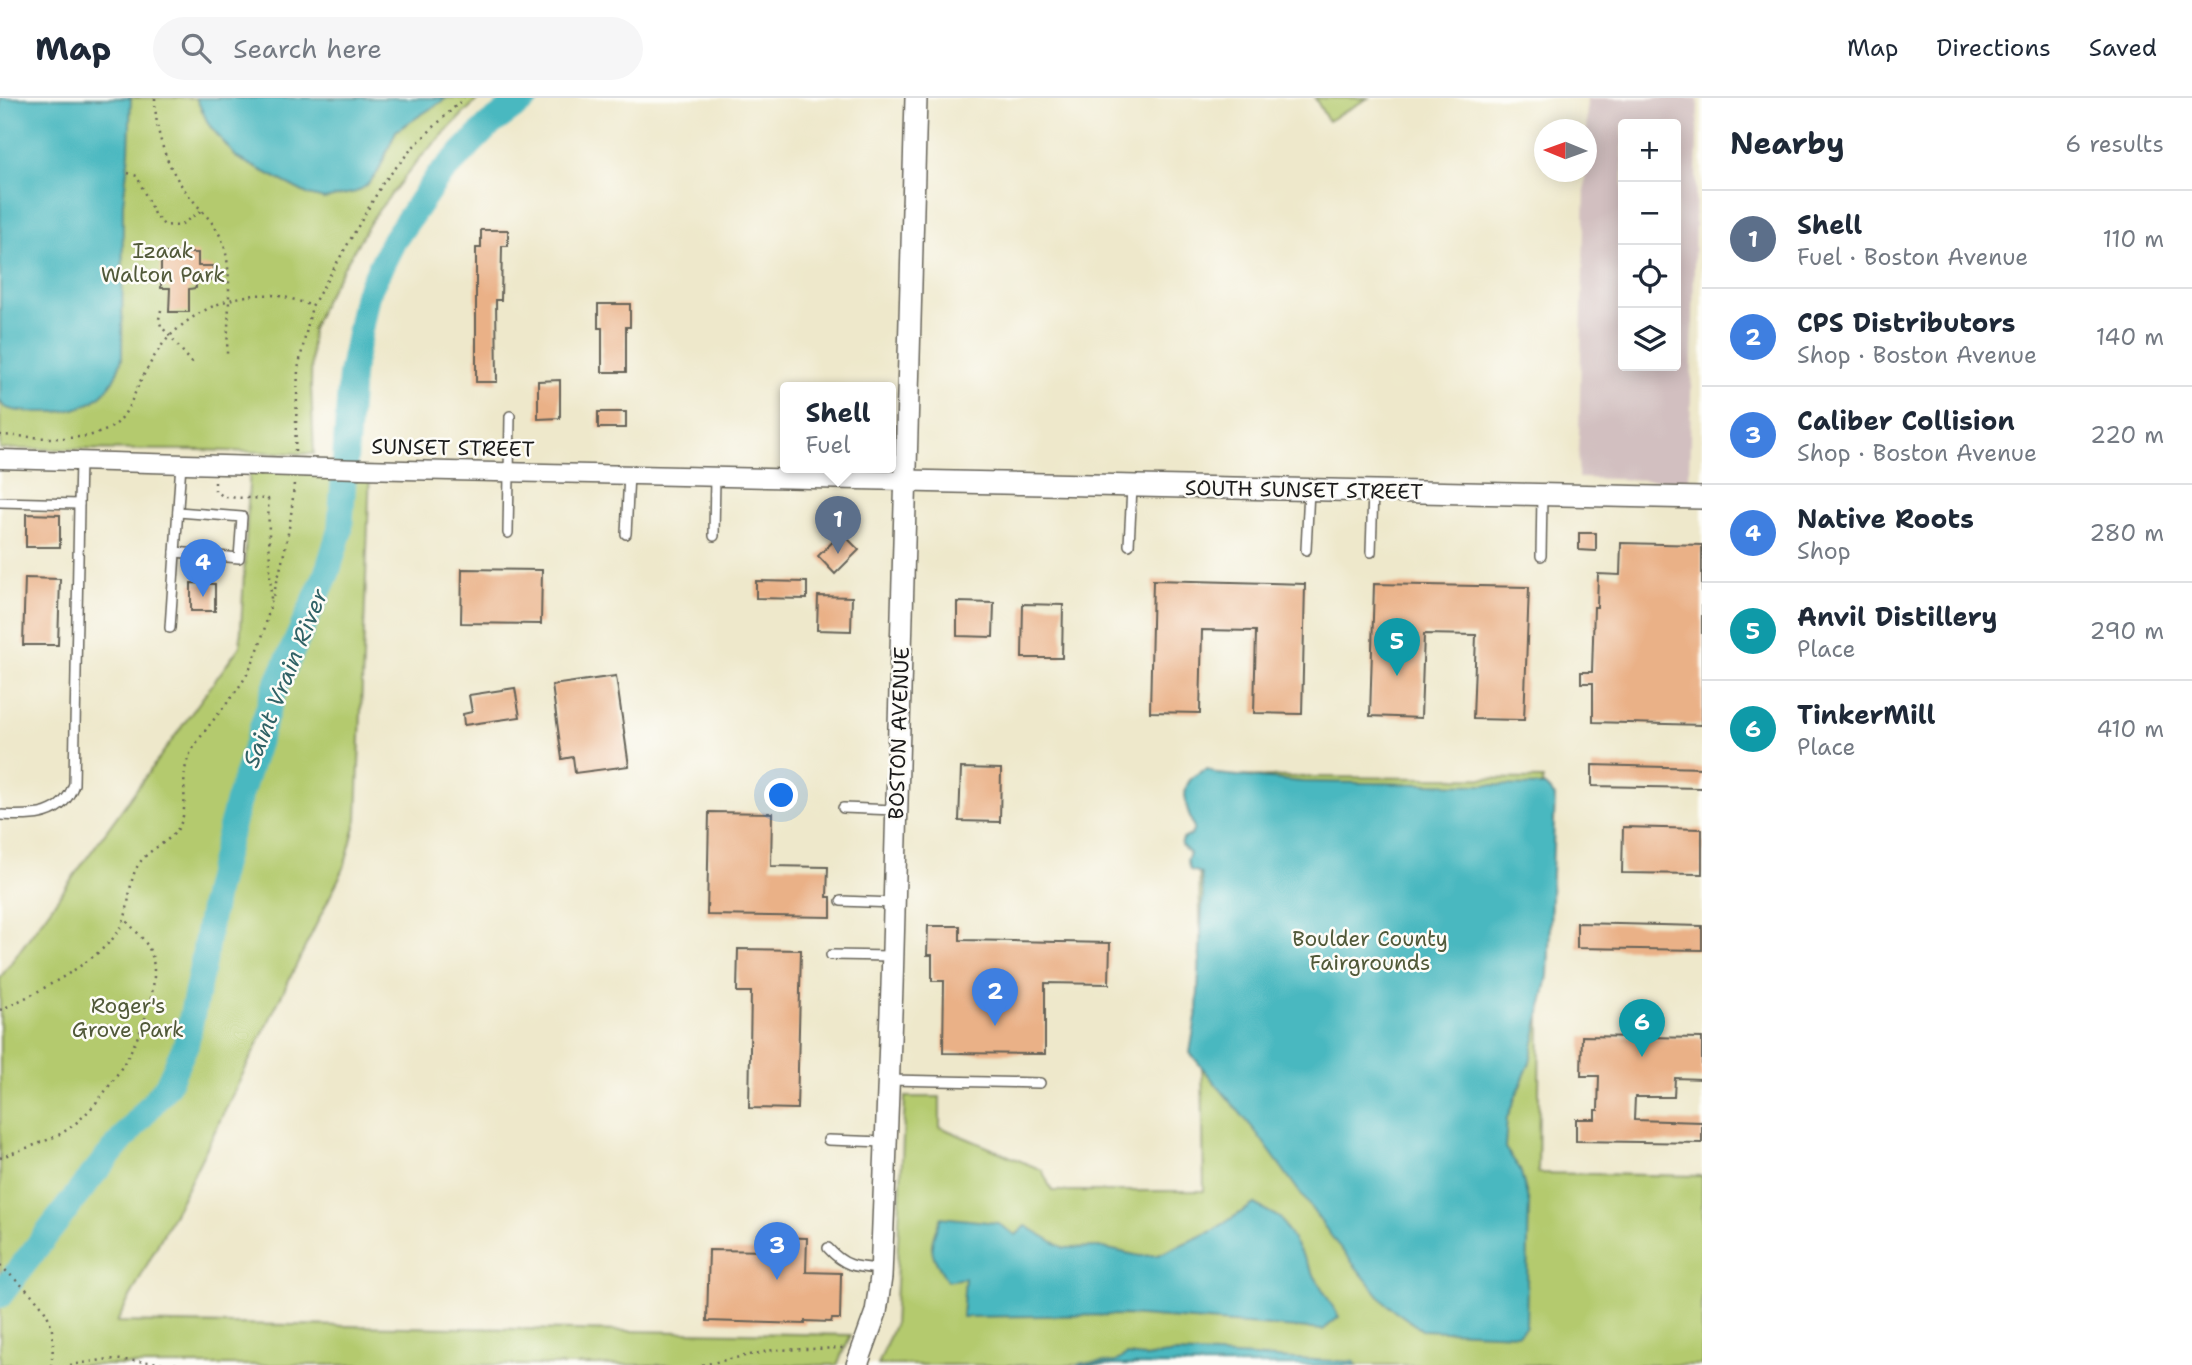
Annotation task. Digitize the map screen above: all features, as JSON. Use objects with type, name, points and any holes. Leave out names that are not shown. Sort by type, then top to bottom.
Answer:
[{"type":"street","name":"BOSTON AVENUE","points":[[851,1356],[876,1312],[881,1269],[893,956],[916,98]]},
{"type":"street","name":"SUNSET STREET","points":[[0,459],[906,481]]},
{"type":"street","name":"SOUTH SUNSET STREET","points":[[906,481],[1702,498]]},
{"type":"lane","points":[[508,533],[510,416]]},
{"type":"lane","points":[[0,815],[46,814],[56,810],[74,785],[80,461]]},
{"type":"lane","points":[[170,628],[181,463]]},
{"type":"lane","points":[[626,534],[629,474]]},
{"type":"lane","points":[[714,536],[715,476]]},
{"type":"lane","points":[[1129,545],[1132,486]]},
{"type":"lane","points":[[1307,550],[1309,490]]},
{"type":"lane","points":[[1371,552],[1373,491]]},
{"type":"lane","points":[[1541,556],[1542,495]]},
{"type":"lane","points":[[0,502],[79,504]]},
{"type":"lane","points":[[175,552],[239,558],[242,517],[178,512]]},
{"type":"lane","points":[[844,808],[897,810]]},
{"type":"lane","points":[[841,901],[894,903]]},
{"type":"lane","points":[[831,955],[893,956]]},
{"type":"lane","points":[[888,1080],[1040,1083]]},
{"type":"lane","points":[[828,1140],[886,1142]]},
{"type":"lane","points":[[828,1248],[840,1261],[859,1267],[881,1269]]},
{"type":"path","points":[[155,98],[156,122],[164,153],[186,192],[216,228],[226,254],[227,358]]},
{"type":"path","points":[[295,462],[298,369],[312,306],[383,183],[412,147],[464,98]]},
{"type":"path","points":[[128,173],[137,176],[154,214],[164,225],[179,226],[202,210]]},
{"type":"path","points":[[0,435],[73,438],[93,435],[113,427],[127,410],[150,365],[169,337],[200,315],[228,300],[244,296],[272,295],[312,306]]},
{"type":"path","points":[[161,310],[159,322],[195,366]]},
{"type":"path","points":[[0,1010],[39,991],[99,951],[121,928],[130,883],[141,861],[176,834],[183,817],[184,778],[189,755],[244,679],[262,639],[291,523],[294,474]]},
{"type":"path","points":[[0,1158],[61,1133],[93,1106],[121,1071],[142,1029],[152,992],[152,958],[145,940],[124,918]]},
{"type":"path","points":[[0,1265],[46,1308],[55,1342],[51,1365]]},
{"type":"path","points":[[702,1365],[773,1350],[851,1356]]},
{"type":"path","points":[[70,1365],[109,1359],[190,1365]]},
{"type":"shaded area","points":[[1587,98],[1698,98],[1689,481],[1578,478],[1585,182],[1597,182],[1597,119],[1587,119]]},
{"type":"green space","name":"Izaak Walton Park","points":[[0,98],[479,98],[420,158],[374,216],[325,299],[312,329],[314,454],[200,450],[0,449]]},
{"type":"green space","points":[[1315,98],[1368,98],[1328,121]]},
{"type":"green space","name":"Roger's Grove Park","points":[[250,466],[370,469],[357,819],[344,868],[180,1202],[117,1322],[851,1335],[837,1365],[0,1365],[0,978],[240,646]]},
{"type":"green space","name":"Boulder County Fairgrounds","points":[[1198,776],[1543,779],[1538,1173],[1702,1176],[1702,1365],[878,1365],[894,1325],[905,1097],[940,1097],[940,1127],[1042,1170],[1052,1191],[1204,1191]]},
{"type":"water","points":[[0,98],[131,98],[123,204],[122,358],[111,384],[103,394],[71,410],[18,411],[4,407],[0,401]]},
{"type":"water","points":[[196,98],[447,98],[396,131],[378,172],[366,186],[356,192],[324,199],[309,195],[237,158],[209,125]]},
{"type":"water","points":[[1208,769],[1217,774],[1303,782],[1545,786],[1555,796],[1548,976],[1530,1062],[1507,1118],[1505,1148],[1520,1169],[1529,1203],[1526,1326],[1518,1334],[1422,1330],[1386,1304],[1337,1244],[1256,1132],[1190,1053],[1197,1011],[1203,893],[1201,873],[1190,870],[1187,860],[1190,853],[1181,845],[1194,828],[1187,810],[1187,786],[1198,773]]},
{"type":"water","points":[[1254,1204],[1280,1218],[1339,1317],[1323,1330],[1127,1315],[962,1317],[965,1278],[947,1281],[932,1250],[933,1237],[941,1217],[997,1223],[1016,1235],[1026,1226],[1064,1248],[1099,1247],[1140,1256],[1158,1255],[1212,1231]]},
{"type":"water","points":[[1177,1353],[1355,1362],[1356,1365],[1078,1365],[1115,1362],[1127,1355],[1145,1357]]},
{"type":"building","points":[[481,230],[508,230],[508,246],[502,246],[501,300],[496,300],[497,382],[476,382],[476,248],[481,248]]},
{"type":"building","points":[[161,253],[198,253],[198,266],[213,266],[213,280],[196,279],[196,288],[189,289],[189,312],[169,312],[170,288],[161,288]]},
{"type":"building","points":[[598,304],[630,304],[630,327],[626,327],[626,372],[602,372],[602,328],[598,328]]},
{"type":"building","points":[[560,380],[560,418],[538,419],[538,381]]},
{"type":"building","points":[[598,412],[626,412],[626,428],[598,428]]},
{"type":"building","points":[[26,514],[60,515],[60,547],[26,547]]},
{"type":"building","points":[[842,533],[859,550],[835,574],[818,556]]},
{"type":"building","points":[[1579,533],[1596,533],[1596,551],[1579,550]]},
{"type":"building","points":[[1621,543],[1702,545],[1702,725],[1593,722],[1593,683],[1581,683],[1581,672],[1592,672],[1598,574],[1620,575]]},
{"type":"building","points":[[462,569],[542,570],[541,624],[461,623]]},
{"type":"building","points":[[25,578],[60,579],[58,645],[23,645]]},
{"type":"building","points":[[1153,580],[1305,584],[1302,714],[1254,713],[1256,631],[1202,630],[1200,713],[1150,712]]},
{"type":"building","points":[[756,581],[807,582],[807,599],[756,598]]},
{"type":"building","points":[[191,583],[215,584],[215,611],[191,611]]},
{"type":"building","points":[[1374,584],[1529,587],[1524,720],[1473,719],[1476,635],[1424,634],[1421,718],[1370,716]]},
{"type":"building","points":[[818,596],[852,597],[851,631],[817,630]]},
{"type":"building","points":[[957,602],[994,603],[993,637],[957,636]]},
{"type":"building","points":[[1023,604],[1063,605],[1062,658],[1022,658]]},
{"type":"building","points":[[616,676],[629,766],[575,773],[573,757],[562,759],[552,685]]},
{"type":"building","points":[[515,688],[520,717],[464,725],[463,714],[472,712],[469,695]]},
{"type":"building","points":[[1592,765],[1702,768],[1702,788],[1592,786]]},
{"type":"building","points":[[961,768],[1001,769],[1000,822],[959,821]]},
{"type":"building","points":[[709,812],[772,813],[771,866],[828,867],[827,897],[831,897],[831,917],[707,915]]},
{"type":"building","points":[[1623,827],[1702,829],[1702,874],[1622,873]]},
{"type":"building","points":[[1577,923],[1702,926],[1702,950],[1577,948]]},
{"type":"building","points":[[928,926],[960,926],[960,940],[1110,943],[1109,984],[1045,983],[1045,1054],[943,1053],[944,981],[932,981],[932,955],[927,955]]},
{"type":"building","points":[[738,949],[801,950],[797,1109],[749,1108],[751,992],[737,992]]},
{"type":"building","points":[[1582,1036],[1702,1038],[1702,1079],[1675,1078],[1674,1097],[1635,1097],[1634,1120],[1702,1122],[1702,1143],[1576,1141],[1576,1119],[1595,1119],[1595,1110],[1598,1110],[1599,1076],[1581,1076]]},
{"type":"building","points":[[771,1237],[807,1238],[806,1272],[841,1273],[840,1319],[832,1319],[831,1322],[805,1321],[805,1324],[707,1321],[709,1250],[771,1251]]},
{"type":"waterway","name":"Saint Vrain River","points":[[0,1295],[90,1178],[167,1086],[186,1044],[215,891],[237,804],[274,691],[327,573],[340,530],[351,375],[367,294],[394,240],[437,178],[489,125],[526,98]]},
{"type":"place","name":"Shell","points":[[838,554]]},
{"type":"place","name":"Native Roots","points":[[203,597]]},
{"type":"place","name":"Anvil Distillery","points":[[1397,676]]},
{"type":"place","name":"CPS Distributors","points":[[995,1026]]},
{"type":"place","name":"TinkerMill","points":[[1642,1057]]},
{"type":"place","name":"Caliber Collision","points":[[777,1280]]}]
